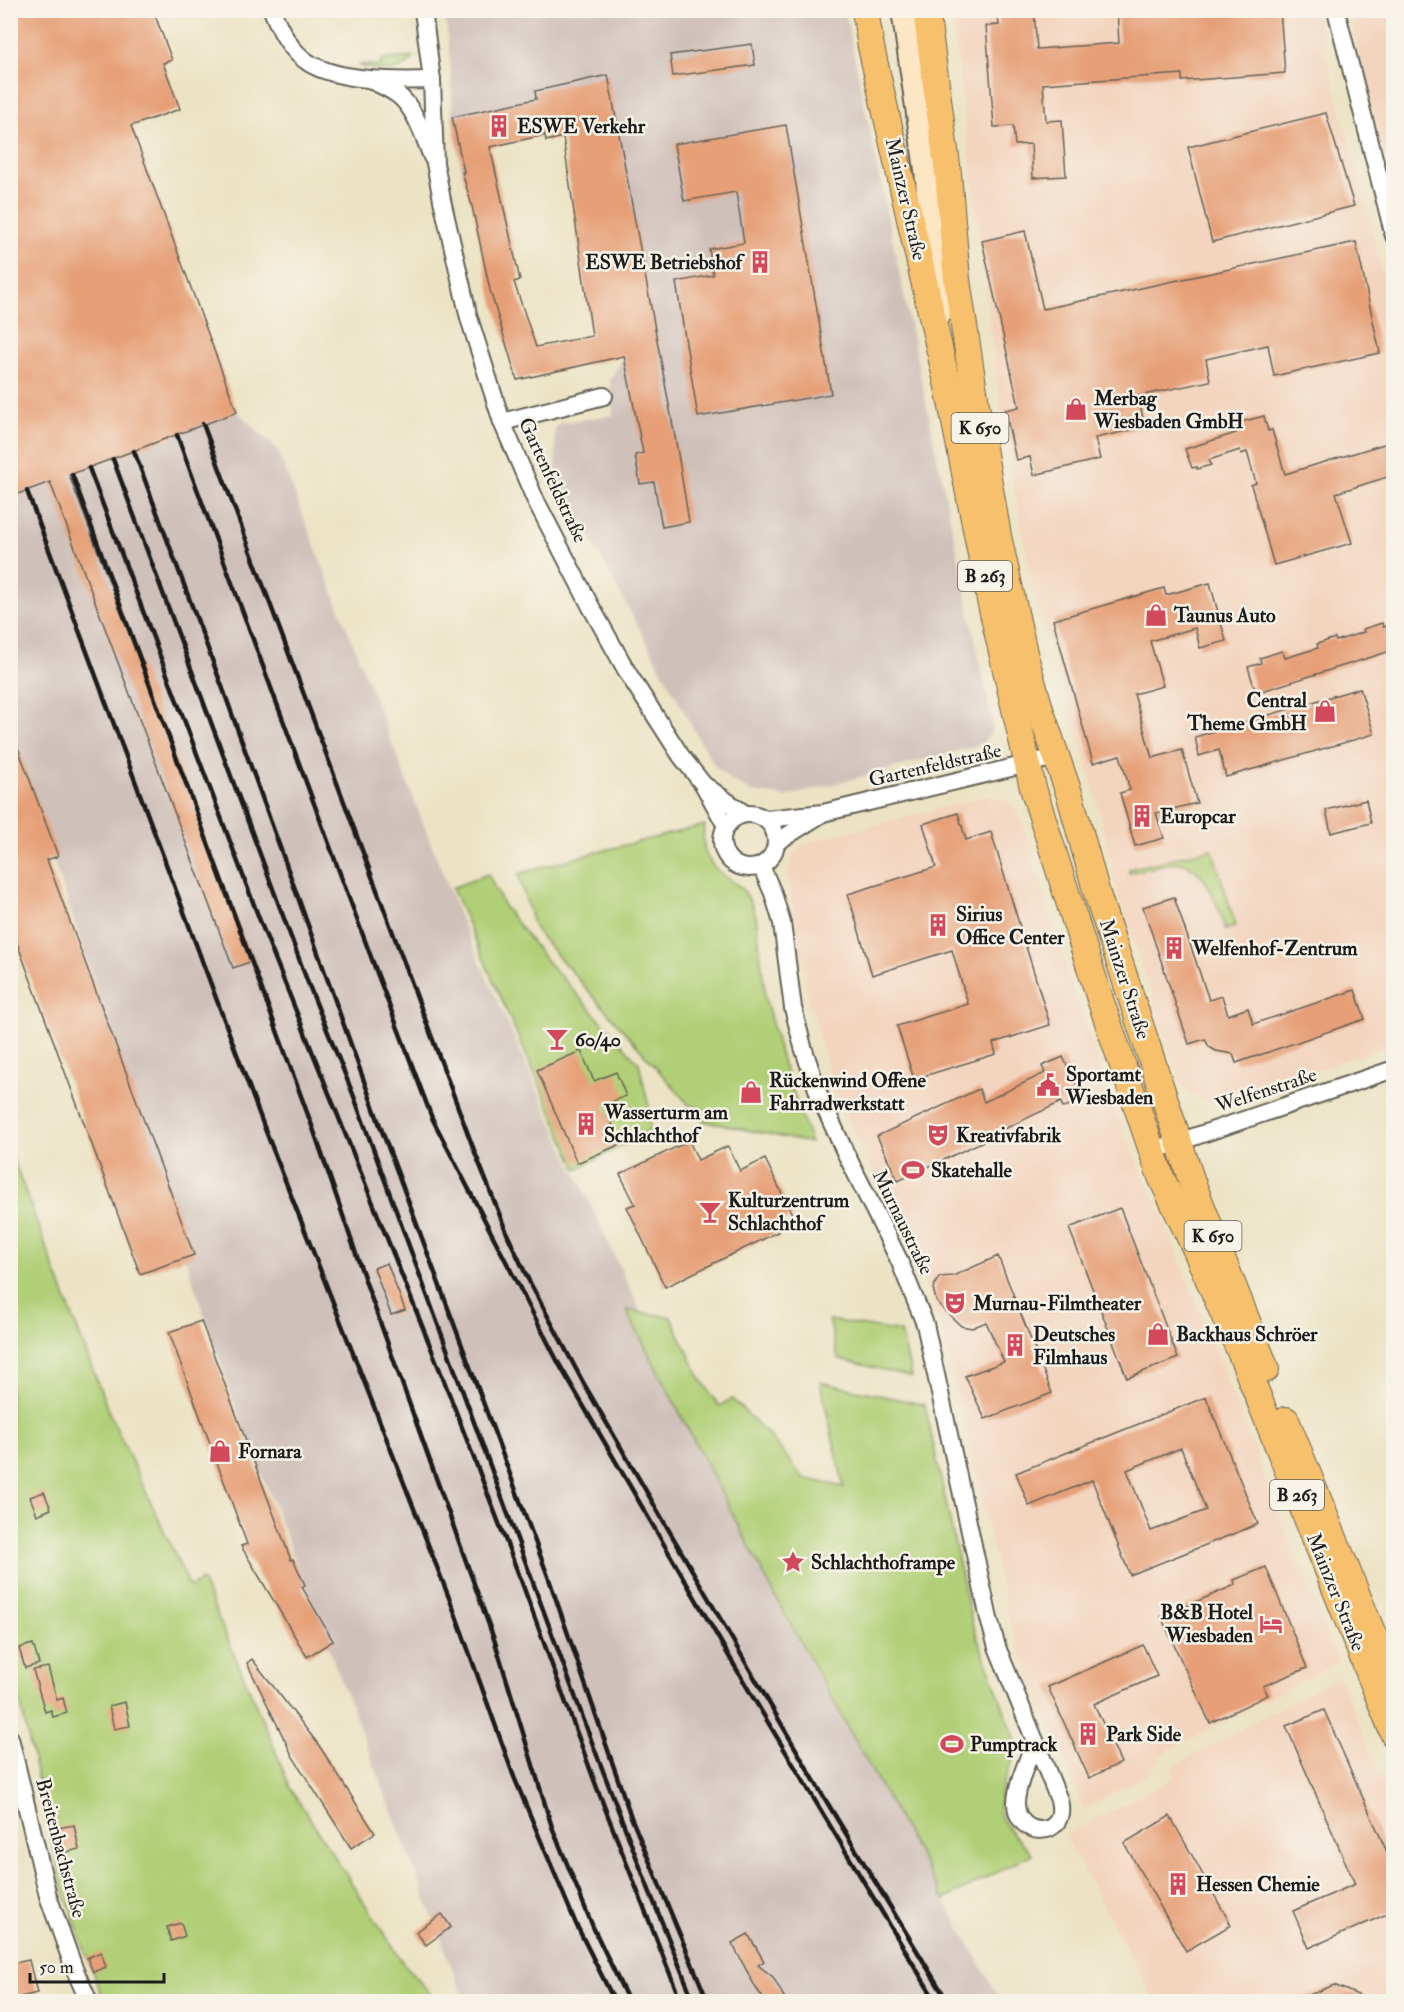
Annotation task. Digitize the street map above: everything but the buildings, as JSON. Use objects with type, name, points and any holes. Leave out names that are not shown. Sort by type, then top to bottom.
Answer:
[{"type":"main road","name":"Mainzer Straße","points":[[865,10],[948,387],[990,600],[1027,765],[1042,816],[1100,999],[1152,1151],[1168,1192],[1241,1354],[1394,1736]]},
{"type":"main road","name":"Mainzer Straße","points":[[926,10],[948,173],[957,280],[998,536],[1028,668],[1097,894],[1196,1193],[1394,1686]]},
{"type":"street","name":"Gartenfeldstraße","points":[[272,10],[286,39],[310,63],[338,74],[364,78],[432,80]]},
{"type":"street","name":"Gartenfeldstraße","points":[[423,10],[432,80],[435,163],[457,272],[502,422],[535,498],[591,607],[629,675],[681,756],[703,784],[726,826]]},
{"type":"street","name":"Mainzer Straße","points":[[903,10],[926,170],[948,387]]},
{"type":"street","points":[[1336,10],[1390,206],[1394,236]]},
{"type":"street","name":"Gartenfeldstraße","points":[[364,78],[391,90],[404,100],[419,126],[435,163]]},
{"type":"street","name":"Mainzer Straße","points":[[926,170],[957,280]]},
{"type":"street","points":[[502,422],[604,396]]},
{"type":"street","name":"Gartenfeldstraße","points":[[766,819],[823,813],[1056,757]]},
{"type":"street","name":"Gartenfeldstraße","points":[[703,784],[745,814]]},
{"type":"street","name":"Gartenfeldstraße","points":[[777,842],[823,813]]},
{"type":"street","points":[[745,814],[753,814],[766,819],[775,831],[777,842],[774,854],[760,866],[745,868],[738,866],[726,856],[722,841],[726,826],[738,816],[745,814]]},
{"type":"street","name":"Murnaustraße","points":[[760,866],[772,892],[782,923],[793,1008],[819,1095],[899,1260],[925,1324],[989,1619],[997,1647],[1035,1740],[1059,1800],[1061,1813],[1055,1824],[1039,1830],[1022,1823],[1016,1804],[1017,1794],[1035,1740]]},
{"type":"street","name":"Welfenstraße","points":[[1152,1151],[1179,1140],[1394,1070]]},
{"type":"street","name":"Breitenbachstraße","points":[[10,1738],[48,1896],[89,2001]]},
{"type":"shaded area","points":[[445,11],[845,11],[992,721],[991,733],[982,744],[786,797],[752,792],[730,780],[715,766],[556,474],[555,428],[560,423],[613,415],[610,380],[624,356],[606,315],[589,317],[563,138],[546,141],[545,135],[483,148],[487,167],[462,172],[452,117],[451,69]]},
{"type":"shaded area","points":[[951,11],[1315,11],[1393,311],[1393,1045],[1220,1100],[1207,1101],[1192,1094],[1181,1084],[1117,892],[1095,793],[1032,586],[1003,427]]},
{"type":"shaded area","points":[[1348,11],[1393,11],[1393,184],[1392,184]]},
{"type":"shaded area","points":[[237,412],[277,449],[459,915],[550,1118],[781,1611],[1001,2001],[465,2001],[230,1392],[11,732],[10,497]]},
{"type":"shaded area","points":[[986,796],[1006,801],[1015,808],[1022,821],[1074,993],[1125,1135],[1164,1220],[1338,1662],[1163,1753],[1145,1776],[1084,1809],[1009,1621],[943,1331],[921,1271],[838,1099],[810,1006],[787,876],[791,859],[799,846],[805,843]]},
{"type":"shaded area","points":[[1339,1676],[1393,1805],[1393,2001],[1155,2001],[1064,1835],[1174,1778],[1170,1768]]},
{"type":"green space","points":[[414,57],[402,68],[388,71],[357,65],[381,65],[381,60]]},
{"type":"green space","points":[[705,825],[703,837],[706,854],[719,872],[743,890],[756,916],[766,1001],[783,1064],[811,1143],[703,1121],[701,1108],[689,1105],[534,927],[518,874]]},
{"type":"green space","points":[[1212,849],[1236,926],[1226,930],[1215,899],[1203,878],[1186,864],[1175,863],[1129,873],[1129,869]]},
{"type":"green space","points":[[488,874],[505,908],[546,960],[639,1063],[649,1107],[650,1131],[577,1169],[452,888]]},
{"type":"green space","points":[[10,1151],[108,1410],[190,1587],[202,1580],[290,1788],[404,1964],[437,2001],[106,2001],[96,1982],[62,1886],[11,1662]]},
{"type":"green space","points":[[626,1310],[671,1317],[699,1376],[719,1406],[732,1399],[770,1436],[803,1478],[844,1487],[820,1382],[925,1405],[972,1623],[1016,1741],[1017,1749],[1000,1795],[1000,1814],[1010,1831],[1032,1854],[944,1900],[783,1611]]},
{"type":"green space","points":[[829,1320],[901,1332],[912,1377],[838,1359]]},
{"type":"railway","points":[[203,424],[474,1150],[508,1236],[528,1279],[584,1384],[822,1794],[948,2002]]},
{"type":"railway","points":[[177,435],[432,1118],[559,1364],[751,1694],[936,2002]]},
{"type":"railway","points":[[134,451],[223,689],[382,1131],[549,1579],[631,1817],[708,2002]]},
{"type":"railway","points":[[113,459],[308,983],[353,1094],[593,1745],[694,2002]]},
{"type":"railway","points":[[89,468],[262,926],[443,1378],[522,1583],[597,1788],[681,2002]]},
{"type":"railway","points":[[72,474],[315,1134],[495,1642],[552,1827],[593,1927],[629,2002]]},
{"type":"railway","points":[[27,491],[263,1124],[455,1613],[514,1777],[576,1924],[615,2002]]},
{"type":"place","name":"ESWE Verkehr","points":[[499,126]]},
{"type":"place","name":"ESWE Betriebshof","points":[[760,262]]},
{"type":"place","name":"Merbag Wiesbaden GmbH","points":[[1076,409]]},
{"type":"place","name":"Taunus Auto","points":[[1156,615]]},
{"type":"place","name":"Central Theme GmbH","points":[[1325,711]]},
{"type":"place","name":"Europcar","points":[[1142,816]]},
{"type":"place","name":"Sirius Office Center","points":[[938,925]]},
{"type":"place","name":"Welfenhof-Zentrum","points":[[1174,948]]},
{"type":"place","name":"60/40","points":[[557,1039]]},
{"type":"place","name":"Sportamt Wiesbaden","points":[[1048,1085]]},
{"type":"place","name":"Rückenwind Offene Fahrradwerkstatt","points":[[751,1092]]},
{"type":"place","name":"Wasserturm am Schlachthof","points":[[586,1124]]},
{"type":"place","name":"Kreativfabrik","points":[[938,1135]]},
{"type":"place","name":"Skatehalle","points":[[913,1170]]},
{"type":"place","name":"Kulturzentrum Schlachthof","points":[[710,1212]]},
{"type":"place","name":"Murnau-Filmtheater","points":[[955,1303]]},
{"type":"place","name":"Backhaus Schröer","points":[[1158,1334]]},
{"type":"place","name":"Deutsches Filmhaus","points":[[1015,1345]]},
{"type":"place","name":"Fornara","points":[[220,1451]]},
{"type":"place","name":"Schlachthoframpe","points":[[793,1562]]},
{"type":"place","name":"B&B Hotel Wiesbaden","points":[[1271,1624]]},
{"type":"place","name":"Park Side","points":[[1088,1734]]},
{"type":"place","name":"Pumptrack","points":[[952,1744]]},
{"type":"place","name":"Hessen Chemie","points":[[1178,1884]]}]
